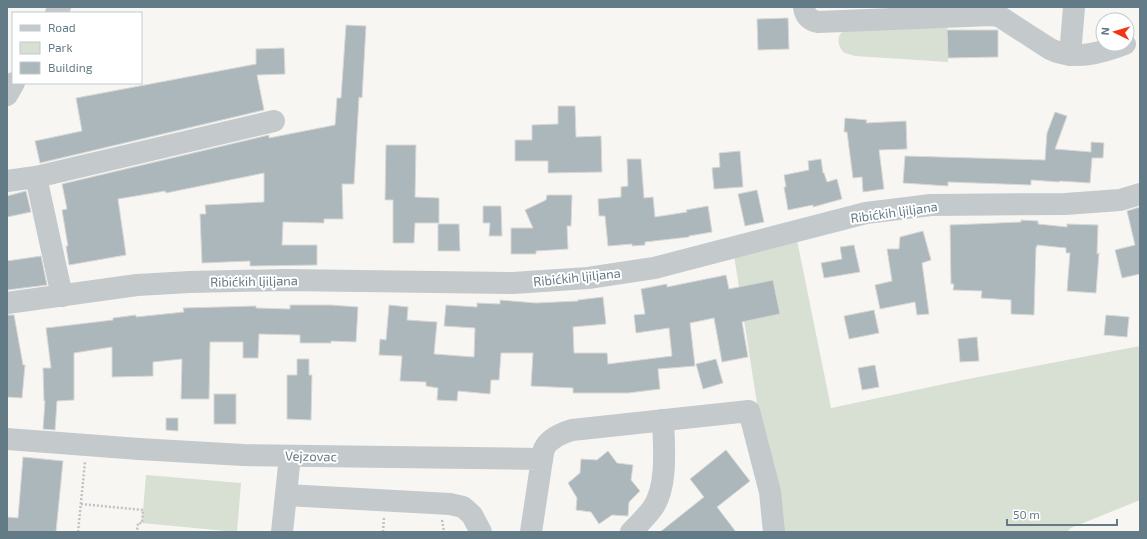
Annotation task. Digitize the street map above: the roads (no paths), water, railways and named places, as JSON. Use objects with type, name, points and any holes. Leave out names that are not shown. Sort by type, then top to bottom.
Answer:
[{"type":"street","points":[[804,7],[807,17],[818,22],[991,14],[999,16],[1050,50],[1059,54],[1083,55],[1102,52]]},
{"type":"street","points":[[1070,55],[1074,7]]},
{"type":"street","points":[[7,95],[13,84]]},
{"type":"street","points":[[7,181],[36,176],[274,121]]},
{"type":"street","points":[[36,176],[62,296]]},
{"type":"street","name":"Ribićkih ljiljana","points":[[7,303],[137,285],[190,282],[285,280],[513,283],[588,278],[654,268],[866,213],[931,205],[1073,204],[1120,200],[1140,194]]},
{"type":"street","points":[[531,532],[545,448],[553,439],[562,433],[572,430],[749,411],[770,492],[774,532]]},
{"type":"street","points":[[631,532],[652,509],[660,495],[665,452],[663,420]]},
{"type":"street","name":"Vejzovac","points":[[7,439],[243,455],[542,459]]},
{"type":"street","points":[[282,532],[290,456]]},
{"type":"street","points":[[286,494],[450,504],[463,507],[472,515],[481,532]]}]
